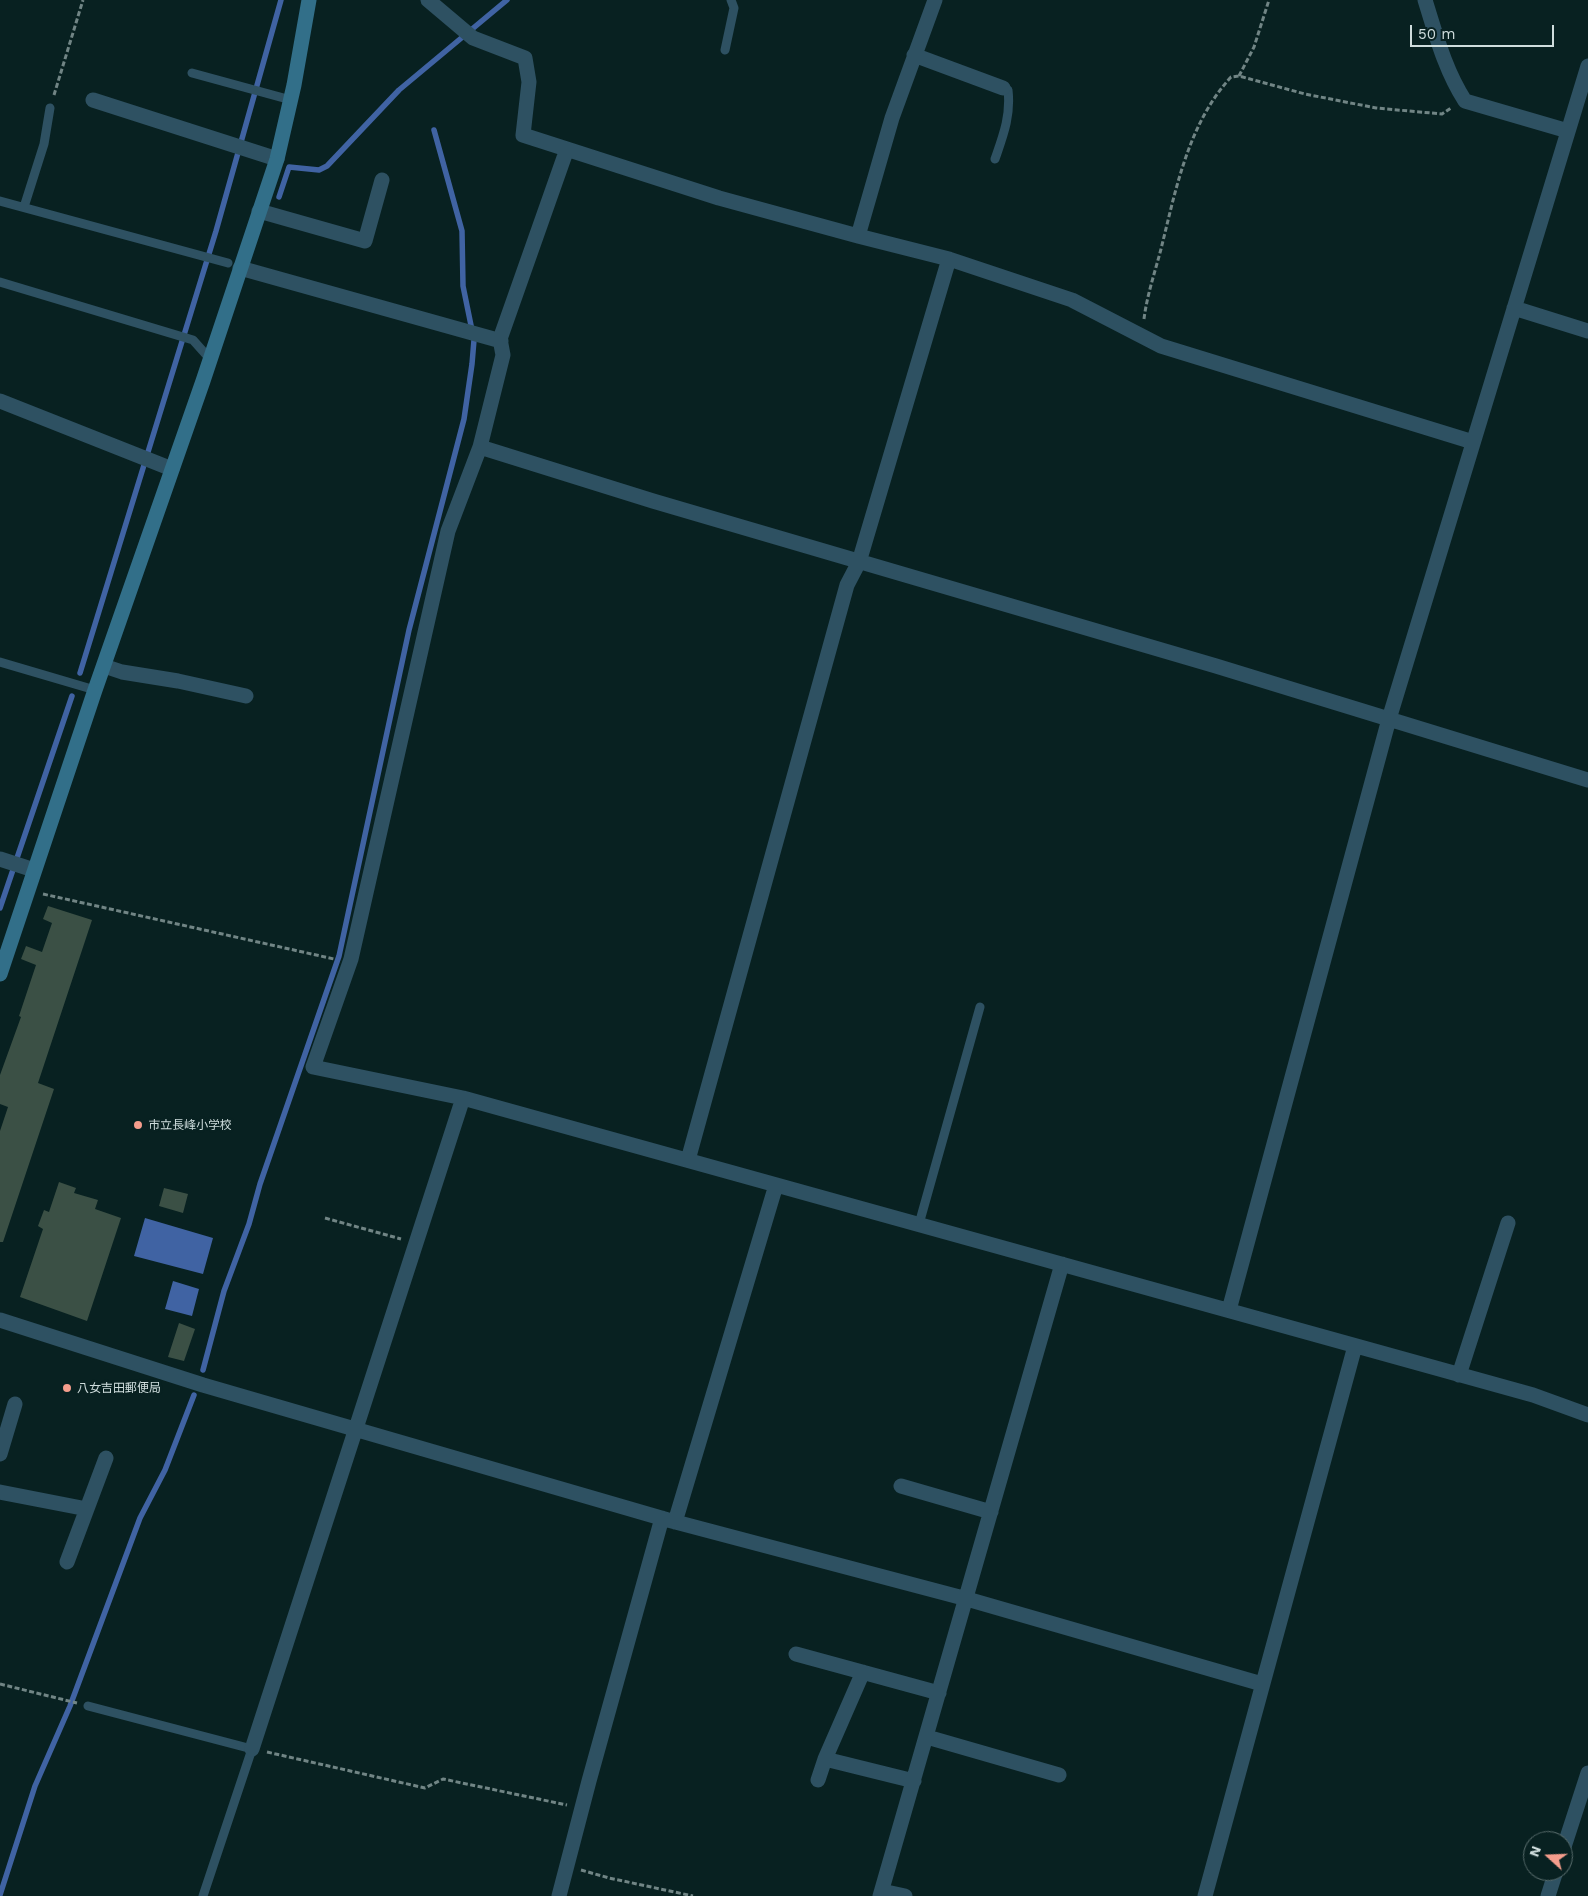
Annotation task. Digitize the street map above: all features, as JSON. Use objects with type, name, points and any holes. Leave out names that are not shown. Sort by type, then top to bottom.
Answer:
[{"type":"street","points":[[0,974],[95,690],[210,359],[234,265],[259,211],[277,158],[309,0]]},
{"type":"street","points":[[428,0],[473,38],[525,58],[530,82],[522,135],[719,198],[949,259],[1072,300],[1162,346],[1474,442]]},
{"type":"street","points":[[858,236],[892,118],[935,0]]},
{"type":"street","points":[[1425,0],[1441,52],[1454,84],[1465,101],[1568,131]]},
{"type":"street","points":[[914,55],[1002,88]]},
{"type":"street","points":[[1229,1310],[1390,719],[1588,66]]},
{"type":"street","points":[[93,100],[277,158]]},
{"type":"street","points":[[567,150],[501,341],[503,355],[480,447],[448,531],[351,959],[313,1067],[463,1098],[1459,1374],[1533,1395],[1588,1414]]},
{"type":"street","points":[[259,211],[365,241],[382,180]]},
{"type":"street","points":[[688,1160],[847,586],[859,562],[949,259]]},
{"type":"street","points":[[234,265],[501,341]]},
{"type":"street","points":[[1514,308],[1588,331]]},
{"type":"street","points":[[0,401],[172,469]]},
{"type":"street","points":[[480,447],[653,501],[1216,666],[1588,780]]},
{"type":"street","points":[[104,666],[122,672],[178,681],[246,696]]},
{"type":"street","points":[[0,859],[34,870]]},
{"type":"street","points":[[252,1749],[463,1098]]},
{"type":"street","points":[[559,1896],[582,1808],[668,1520],[776,1185]]},
{"type":"street","points":[[1459,1374],[1508,1223]]},
{"type":"street","points":[[905,1896],[881,1893],[1062,1264]]},
{"type":"street","points":[[0,1320],[203,1385],[668,1520],[967,1599],[1262,1684]]},
{"type":"street","points":[[1205,1896],[1355,1346]]},
{"type":"street","points":[[0,1454],[15,1404]]},
{"type":"street","points":[[67,1562],[106,1458]]},
{"type":"street","points":[[901,1486],[992,1512]]},
{"type":"street","points":[[0,1492],[87,1509]]},
{"type":"street","points":[[796,1654],[939,1693]]},
{"type":"street","points":[[818,1780],[862,1672]]},
{"type":"street","points":[[926,1737],[1059,1774]]},
{"type":"street","points":[[825,1759],[914,1781]]},
{"type":"street","points":[[1569,1831],[1588,1773]]},
{"type":"street","points":[[1548,1896],[1553,1881]]},
{"type":"lane","points":[[725,50],[734,8],[731,0]]},
{"type":"lane","points":[[192,73],[290,100]]},
{"type":"lane","points":[[995,159],[1007,126],[1010,105],[1008,90],[1002,88]]},
{"type":"lane","points":[[24,207],[44,144],[50,108]]},
{"type":"lane","points":[[0,200],[234,265]]},
{"type":"lane","points":[[0,282],[193,340],[210,359]]},
{"type":"lane","points":[[0,662],[95,690]]},
{"type":"lane","points":[[919,1224],[980,1007]]},
{"type":"lane","points":[[88,1706],[252,1749],[203,1896]]},
{"type":"path","points":[[50,108],[83,0]]},
{"type":"path","points":[[1239,76],[1254,47],[1270,0]]},
{"type":"path","points":[[1142,335],[1144,315],[1181,170],[1198,128],[1218,92],[1231,77],[1239,76],[1305,94],[1384,109],[1442,114],[1463,98]]},
{"type":"path","points":[[28,891],[332,958]]},
{"type":"path","points":[[324,1218],[416,1244]]},
{"type":"path","points":[[0,1684],[88,1706]]},
{"type":"path","points":[[252,1749],[425,1788],[443,1779],[582,1808]]},
{"type":"path","points":[[567,1865],[608,1878],[693,1896]]},
{"type":"water","points":[[145,1218],[213,1238],[203,1274],[134,1256]]},
{"type":"water","points":[[173,1281],[199,1289],[192,1316],[165,1309]]},
{"type":"building","points":[[48,906],[92,920],[38,1083],[54,1089],[3,1242],[0,1242],[0,1131],[8,1107],[0,1104],[0,1075],[21,1017],[19,1016],[36,965],[21,959],[26,946],[42,952],[52,923],[43,919]]},
{"type":"building","points":[[59,1182],[76,1188],[74,1193],[98,1200],[95,1209],[121,1218],[87,1321],[20,1297],[43,1229],[38,1226],[44,1210],[49,1212]]},
{"type":"building","points":[[164,1188],[188,1194],[183,1213],[159,1206]]},
{"type":"building","points":[[179,1323],[195,1329],[184,1361],[168,1357]]},
{"type":"waterway","points":[[80,673],[216,231],[281,0]]},
{"type":"waterway","points":[[279,197],[289,167],[319,170],[327,166],[399,90],[507,0]]},
{"type":"waterway","points":[[203,1370],[224,1291],[249,1224],[260,1184],[339,956],[409,630],[464,419],[474,340],[463,286],[462,231],[434,130]]},
{"type":"waterway","points":[[0,908],[72,696]]},
{"type":"waterway","points":[[0,1895],[35,1786],[70,1706],[140,1518],[165,1470],[194,1395]]},
{"type":"place","name":"市立長峰小学校","points":[[138,1125]]},
{"type":"place","name":"八女吉田郵便局","points":[[67,1388]]}]
